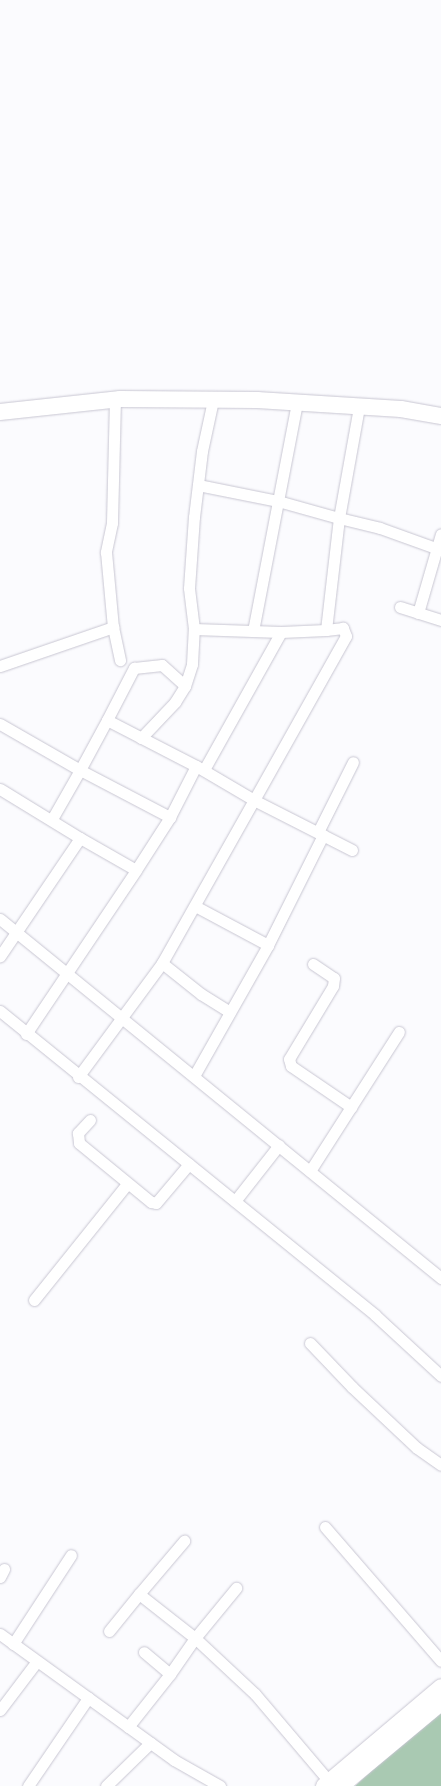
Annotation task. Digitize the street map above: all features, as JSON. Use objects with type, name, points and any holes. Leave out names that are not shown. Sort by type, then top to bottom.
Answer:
[{"type":"street","points":[[114,399],[112,523],[106,552],[113,627],[120,660]]},
{"type":"street","points":[[0,412],[114,399],[297,403],[359,407],[441,416]]},
{"type":"street","points":[[141,738],[185,686],[192,664],[194,629],[189,588],[198,486],[213,400]]},
{"type":"street","points":[[254,631],[297,403]]},
{"type":"street","points":[[326,630],[339,518],[359,407]]},
{"type":"street","points":[[198,486],[278,501],[380,528],[439,549]]},
{"type":"street","points":[[418,613],[439,549],[441,534]]},
{"type":"street","points":[[400,607],[441,620]]},
{"type":"street","points":[[0,666],[113,627]]},
{"type":"street","points":[[78,1077],[162,962],[343,646],[346,631],[340,628],[281,632],[194,629]]},
{"type":"street","points":[[26,1034],[68,974],[170,817],[281,632]]},
{"type":"street","points":[[52,820],[134,668],[162,665],[185,686]]},
{"type":"street","points":[[107,720],[200,768],[254,800],[352,850]]},
{"type":"street","points":[[0,724],[80,770],[170,817]]},
{"type":"street","points":[[194,1076],[268,945],[353,762]]},
{"type":"street","points":[[0,789],[136,870]]},
{"type":"street","points":[[0,956],[80,838]]},
{"type":"street","points":[[195,906],[268,945]]},
{"type":"street","points":[[0,918],[441,1278]]},
{"type":"street","points":[[162,962],[201,994],[230,1012]]},
{"type":"street","points":[[313,964],[334,978],[334,986],[290,1052],[291,1066],[351,1107]]},
{"type":"street","points":[[0,1011],[78,1077],[189,1164],[375,1316],[441,1376]]},
{"type":"street","points":[[310,1170],[399,1032]]},
{"type":"street","points":[[90,1120],[78,1133],[79,1143],[127,1184],[156,1203],[189,1164]]},
{"type":"street","points":[[235,1202],[279,1145]]},
{"type":"street","points":[[34,1300],[127,1184]]},
{"type":"street","points":[[310,1343],[359,1393],[441,1465]]},
{"type":"street","points":[[325,1527],[441,1661]]},
{"type":"street","points":[[109,1631],[184,1541]]},
{"type":"street","points":[[13,1644],[71,1555]]},
{"type":"street","points":[[128,1727],[170,1674],[195,1638],[236,1588]]},
{"type":"street","points":[[139,1594],[195,1638],[255,1694],[332,1785]]},
{"type":"street","points":[[0,1634],[150,1743],[220,1786]]},
{"type":"street","points":[[144,1652],[170,1674]]},
{"type":"street","points":[[0,1710],[37,1661]]},
{"type":"street","points":[[332,1785],[441,1687]]},
{"type":"street","points":[[28,1786],[88,1698]]},
{"type":"street","points":[[332,1785],[441,1703]]},
{"type":"street","points":[[106,1786],[150,1743]]},
{"type":"green space","points":[[441,1712],[441,1786],[355,1786],[406,1739]]}]
